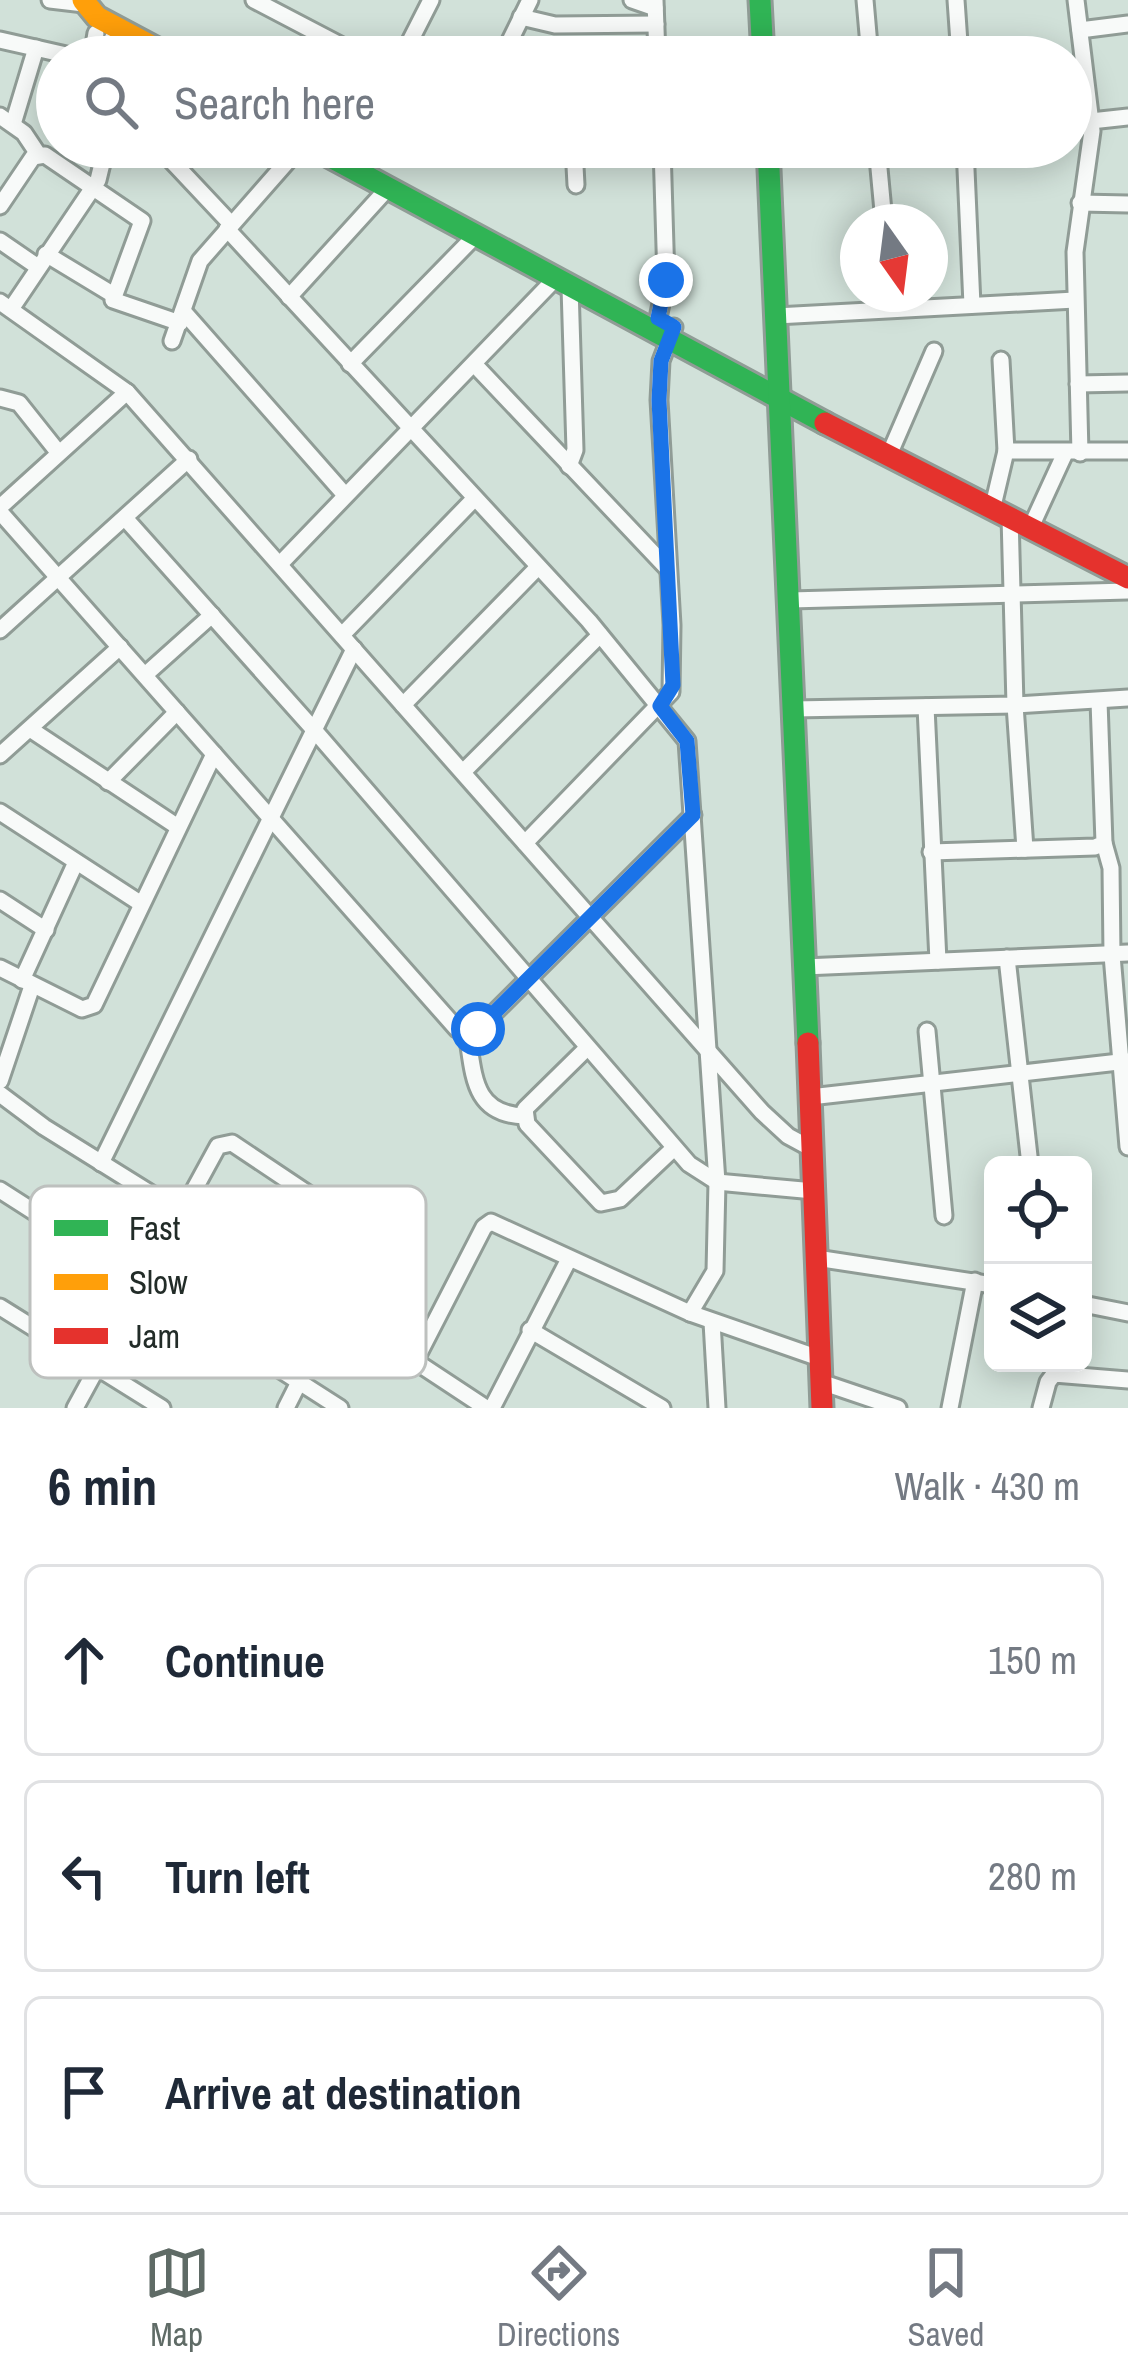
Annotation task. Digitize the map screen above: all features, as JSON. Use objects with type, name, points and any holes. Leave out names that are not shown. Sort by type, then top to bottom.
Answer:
[{"type":"street","points":[[254,0],[323,36]]},
{"type":"street","points":[[413,36],[431,0]]},
{"type":"street","points":[[512,36],[530,0]]},
{"type":"street","points":[[632,0],[655,10]]},
{"type":"street","points":[[760,0],[762,36]]},
{"type":"street","points":[[865,0],[868,36]]},
{"type":"street","points":[[956,0],[959,36]]},
{"type":"street","points":[[1076,0],[1081,36]]},
{"type":"street","points":[[70,1],[78,19],[103,36]]},
{"type":"street","points":[[521,17],[555,25],[655,10]]},
{"type":"street","points":[[1080,30],[1128,24]]},
{"type":"street","points":[[0,40],[35,48],[7,120],[36,152]]},
{"type":"street","points":[[1092,122],[1128,117]]},
{"type":"street","points":[[0,206],[36,157]]},
{"type":"street","points":[[62,168],[142,221],[112,293]]},
{"type":"street","points":[[102,168],[42,261],[5,306],[128,392],[762,1112],[788,1136],[812,1149]]},
{"type":"street","points":[[178,168],[410,431],[600,635],[687,741],[712,1055],[717,1182],[716,1271],[690,1313]]},
{"type":"street","points":[[172,340],[200,261],[281,168]]},
{"type":"street","points":[[351,168],[562,283],[666,328]]},
{"type":"street","points":[[383,168],[889,455],[1128,578]]},
{"type":"street","points":[[575,168],[576,185]]},
{"type":"street","points":[[525,843],[660,706],[673,685],[659,400],[668,237],[663,168]]},
{"type":"street","points":[[769,168],[822,1408]]},
{"type":"street","points":[[879,168],[882,204]]},
{"type":"street","points":[[966,168],[972,305]]},
{"type":"street","points":[[1031,527],[1072,453],[1078,384],[1075,300],[1085,168]]},
{"type":"street","points":[[289,297],[388,188]]},
{"type":"street","points":[[1080,203],[1128,204]]},
{"type":"street","points":[[350,364],[476,235]]},
{"type":"street","points":[[0,241],[112,293],[117,304],[182,317],[345,495]]},
{"type":"street","points":[[280,564],[562,283]]},
{"type":"street","points":[[562,283],[575,450],[569,466]]},
{"type":"street","points":[[948,304],[1075,300]]},
{"type":"street","points":[[776,316],[840,308]]},
{"type":"street","points":[[889,455],[934,350]]},
{"type":"street","points":[[1001,361],[1006,452],[1001,511],[1012,592],[1025,849]]},
{"type":"street","points":[[475,365],[668,568]]},
{"type":"street","points":[[1078,384],[1128,383]]},
{"type":"street","points":[[128,392],[0,509],[458,1029],[467,1033],[478,1029],[693,815]]},
{"type":"street","points":[[0,398],[19,403],[58,452]]},
{"type":"street","points":[[1006,452],[1128,451]]},
{"type":"street","points":[[0,630],[189,459]]},
{"type":"street","points":[[342,635],[474,500]]},
{"type":"street","points":[[125,518],[674,1148],[704,1177],[717,1182],[814,1191]]},
{"type":"street","points":[[403,704],[538,567]]},
{"type":"street","points":[[790,600],[1128,590]]},
{"type":"street","points":[[145,674],[212,615]]},
{"type":"street","points":[[463,772],[600,635]]},
{"type":"street","points":[[0,755],[119,647]]},
{"type":"street","points":[[101,1163],[354,649]]},
{"type":"street","points":[[793,709],[1128,698]]},
{"type":"street","points":[[1099,700],[1104,843],[1120,954],[1128,1147]]},
{"type":"street","points":[[926,707],[938,961]]},
{"type":"street","points":[[108,782],[177,712]]},
{"type":"street","points":[[30,728],[178,827]]},
{"type":"street","points":[[0,968],[82,1009],[94,1005],[214,754]]},
{"type":"street","points":[[0,812],[140,903]]},
{"type":"street","points":[[931,853],[1104,843]]},
{"type":"street","points":[[0,1081],[27,983],[76,862]]},
{"type":"street","points":[[0,900],[46,929]]},
{"type":"street","points":[[804,967],[1120,954]]},
{"type":"street","points":[[1007,958],[1029,1156]]},
{"type":"street","points":[[927,1031],[944,1216]]},
{"type":"street","points":[[467,1033],[481,1096],[490,1108],[524,1116],[601,1203],[620,1199],[674,1148]]},
{"type":"street","points":[[524,1116],[525,1109],[587,1048]]},
{"type":"street","points":[[811,1097],[1124,1062]]},
{"type":"street","points":[[0,1094],[139,1186]]},
{"type":"street","points":[[196,1186],[218,1146],[232,1142],[297,1186]]},
{"type":"street","points":[[0,1190],[30,1210]]},
{"type":"street","points":[[426,1337],[490,1222],[690,1313],[819,1358]]},
{"type":"street","points":[[816,1258],[984,1283]]},
{"type":"street","points":[[426,1370],[489,1408],[569,1259]]},
{"type":"street","points":[[950,1408],[975,1281]]},
{"type":"street","points":[[1092,1306],[1128,1313]]},
{"type":"street","points":[[0,1307],[30,1325]]},
{"type":"street","points":[[712,1322],[717,1408]]},
{"type":"street","points":[[530,1330],[662,1408]]},
{"type":"street","points":[[1041,1408],[1054,1374],[1128,1380]]},
{"type":"street","points":[[75,1408],[92,1378]]},
{"type":"street","points":[[115,1378],[162,1408]]},
{"type":"street","points":[[294,1378],[340,1408]]},
{"type":"street","points":[[286,1408],[302,1378]]},
{"type":"street","points":[[821,1382],[898,1408]]},
{"type":"traffic: fast","points":[[760,0],[762,36]]},
{"type":"traffic: fast","points":[[351,168],[825,423]]},
{"type":"traffic: fast","points":[[769,168],[808,1043]]},
{"type":"traffic: slow","points":[[83,0],[97,17],[133,36]]},
{"type":"traffic: jam","points":[[825,423],[1128,578]]},
{"type":"traffic: jam","points":[[808,1043],[822,1408]]},
{"type":"route","points":[[478,1029],[693,815],[687,741],[660,706],[673,685],[659,400],[661,361],[674,327],[658,318],[666,280]]}]
